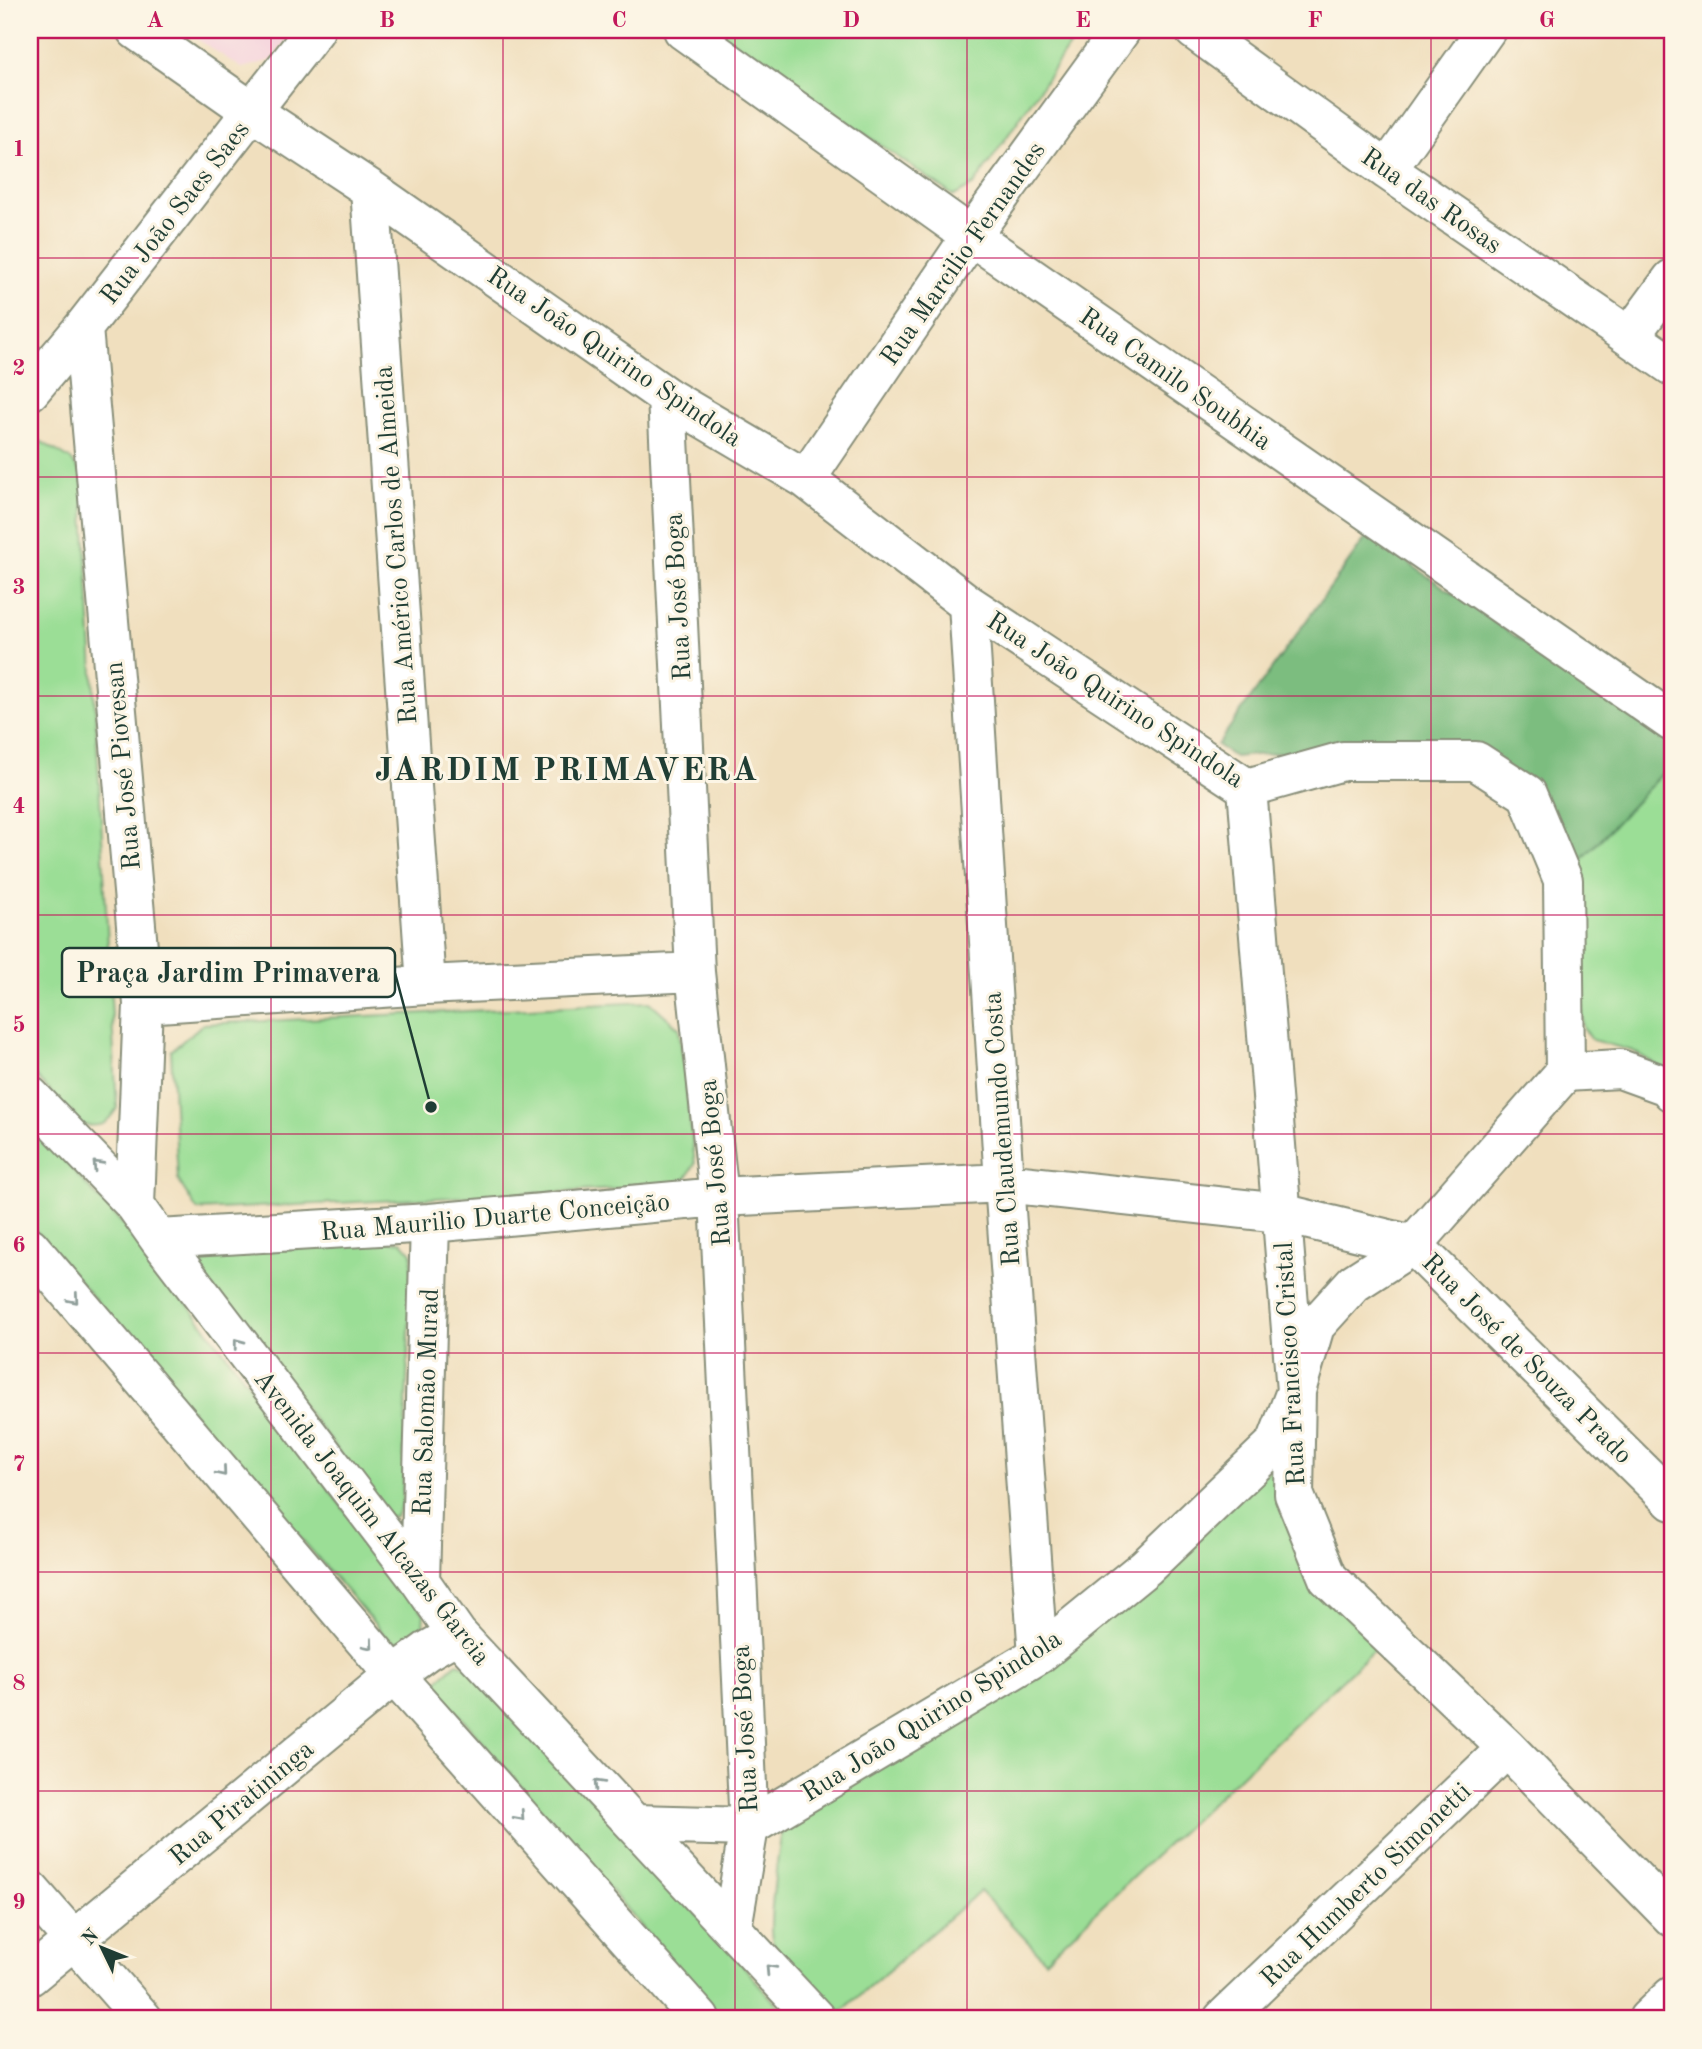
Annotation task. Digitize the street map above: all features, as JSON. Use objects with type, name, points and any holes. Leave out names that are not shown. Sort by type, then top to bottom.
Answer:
[{"type":"street","name":"Rua João Quirino Spindola","points":[[136,30],[370,189],[667,397],[806,480],[968,604],[1247,788],[1343,761],[1476,761],[1527,794],[1563,880],[1565,1072],[1413,1245],[1354,1283],[1315,1326],[1296,1391],[1276,1443],[1146,1567],[1038,1655],[749,1826]]},
{"type":"street","name":"Rua João Saes Saes","points":[[30,391],[83,328],[315,30]]},
{"type":"street","name":"Rua Camilo Soubhia","points":[[683,30],[971,236],[1672,722]]},
{"type":"street","name":"Rua Marcilio Fernandes","points":[[806,480],[971,236],[1121,30]]},
{"type":"street","name":"Rua das Rosas","points":[[1194,30],[1387,170],[1672,366]]},
{"type":"street","points":[[1387,170],[1486,30]]},
{"type":"street","name":"Rua Américo Carlos de Almeida","points":[[370,189],[426,985]]},
{"type":"street","points":[[1630,337],[1672,279]]},
{"type":"street","name":"Rua José Piovesan","points":[[83,328],[143,1004],[135,1205]]},
{"type":"street","name":"Rua José Boga","points":[[667,397],[695,972],[719,1197],[749,1826],[732,1928]]},
{"type":"street","name":"Rua Claudemundo Costa","points":[[968,604],[1004,1183],[1038,1655]]},
{"type":"street","name":"Rua Francisco Cristal","points":[[1247,788],[1296,1391],[1294,1494],[1328,1578],[1507,1748],[1672,1917]]},
{"type":"street","points":[[143,1004],[426,985],[695,972]]},
{"type":"street","points":[[1565,1072],[1620,1069],[1667,1086],[1672,1092]]},
{"type":"street","name":"Avenida Joaquim Alcazas Garcia","points":[[30,1096],[135,1205],[420,1581],[457,1634],[816,2019]]},
{"type":"street","name":"Rua Maurilio Duarte Conceição","points":[[159,1239],[430,1223],[719,1197],[1004,1183],[1281,1213],[1413,1245]]},
{"type":"street","name":"Rua Salomão Murad","points":[[420,1581],[430,1223]]},
{"type":"street","name":"Rua José de Souza Prado","points":[[1413,1245],[1672,1501]]},
{"type":"street","points":[[30,1247],[394,1675],[700,2019]]},
{"type":"street","name":"Rua Piratininga","points":[[30,1976],[394,1675],[427,1651],[457,1634]]},
{"type":"street","name":"Rua Humberto Simonetti","points":[[1223,2019],[1507,1748]]},
{"type":"street","points":[[635,1824],[749,1826]]},
{"type":"street","points":[[30,1890],[143,2019]]},
{"type":"street","points":[[1648,2019],[1672,1996]]},
{"type":"shaded area","points":[[183,30],[294,30],[272,60],[242,68]]},
{"type":"green space","points":[[715,30],[1080,30],[974,185],[954,196]]},
{"type":"green space","points":[[30,438],[35,438],[70,459],[82,474],[117,1108],[107,1121],[95,1126],[82,1125],[30,1070]]},
{"type":"green space","points":[[1368,535],[1672,744],[1672,763],[1571,871],[1535,788],[1341,747],[1234,757],[1217,745]]},
{"type":"green space","points":[[1672,763],[1672,1074],[1633,1051],[1592,1040],[1583,1027],[1571,871]]},
{"type":"green space","points":[[650,1002],[679,1028],[695,1164],[681,1186],[197,1210],[178,1180],[171,1051],[203,1024]]},
{"type":"green space","points":[[30,1124],[145,1248],[424,1614],[423,1628],[402,1645],[386,1637],[30,1224]]},
{"type":"green space","points":[[401,1241],[412,1253],[402,1504],[396,1516],[389,1517],[195,1265],[200,1255]]},
{"type":"green space","points":[[1280,1463],[1379,1645],[1045,1960],[980,1891],[836,2016],[792,1971],[773,1942],[772,1906],[782,1830]]},
{"type":"green space","points":[[457,1663],[472,1668],[721,1940],[789,2019],[721,2019],[439,1691],[437,1681]]},
{"type":"place","name":"Praça Jardim Primavera","points":[[431,1107]]},
{"type":"district","name":"JARDIM PRIMAVERA","points":[[567,768]]}]
